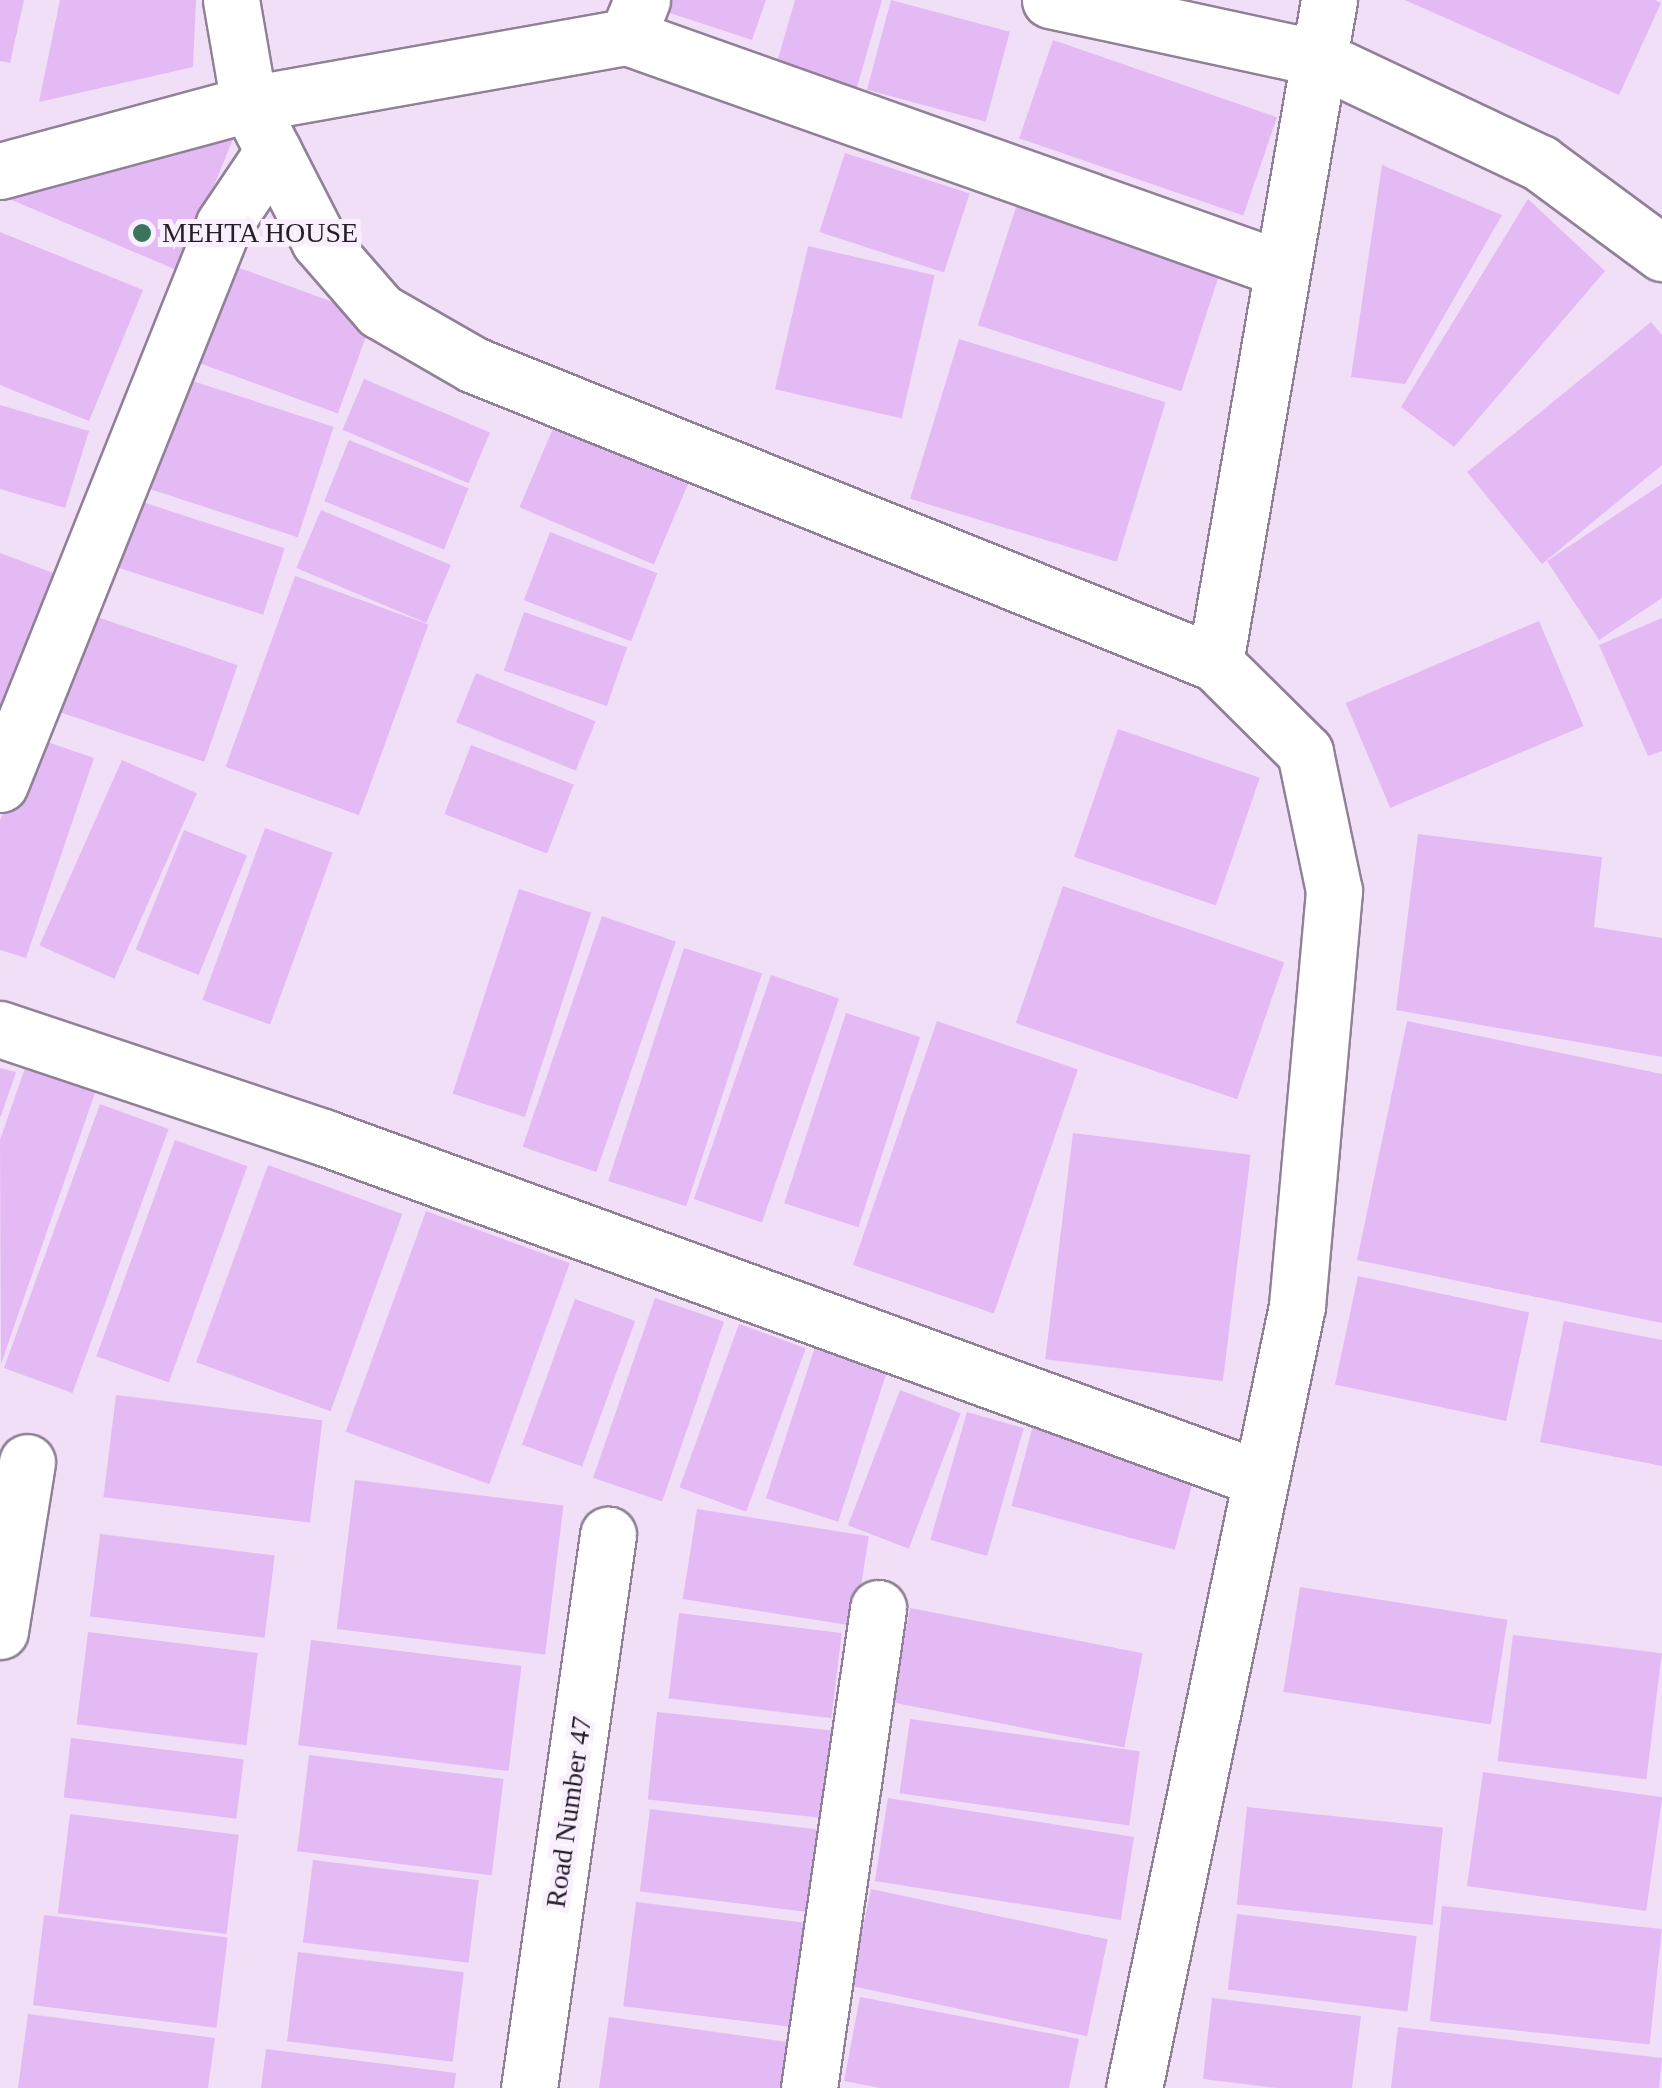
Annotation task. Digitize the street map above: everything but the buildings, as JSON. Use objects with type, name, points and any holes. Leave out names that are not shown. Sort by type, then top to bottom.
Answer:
[{"type":"street","points":[[231,0],[261,128],[319,241],[380,310],[474,365],[1214,663],[1304,752],[1334,891],[1297,1306],[1134,2088]]},
{"type":"street","points":[[1050,0],[1318,58],[1540,163],[1662,254]]},
{"type":"street","points":[[1214,663],[1329,0]]},
{"type":"street","points":[[0,170],[261,128],[634,19],[1282,268]]},
{"type":"street","points":[[0,784],[261,128]]},
{"type":"street","points":[[0,1029],[322,1137],[1261,1479]]},
{"type":"street","points":[[0,1631],[27,1462]]},
{"type":"street","name":"Road Number 47","points":[[529,2088],[608,1536]]},
{"type":"street","points":[[810,2088],[878,1608]]},
{"type":"place","name":"MEHTA HOUSE","points":[[142,233]]}]
